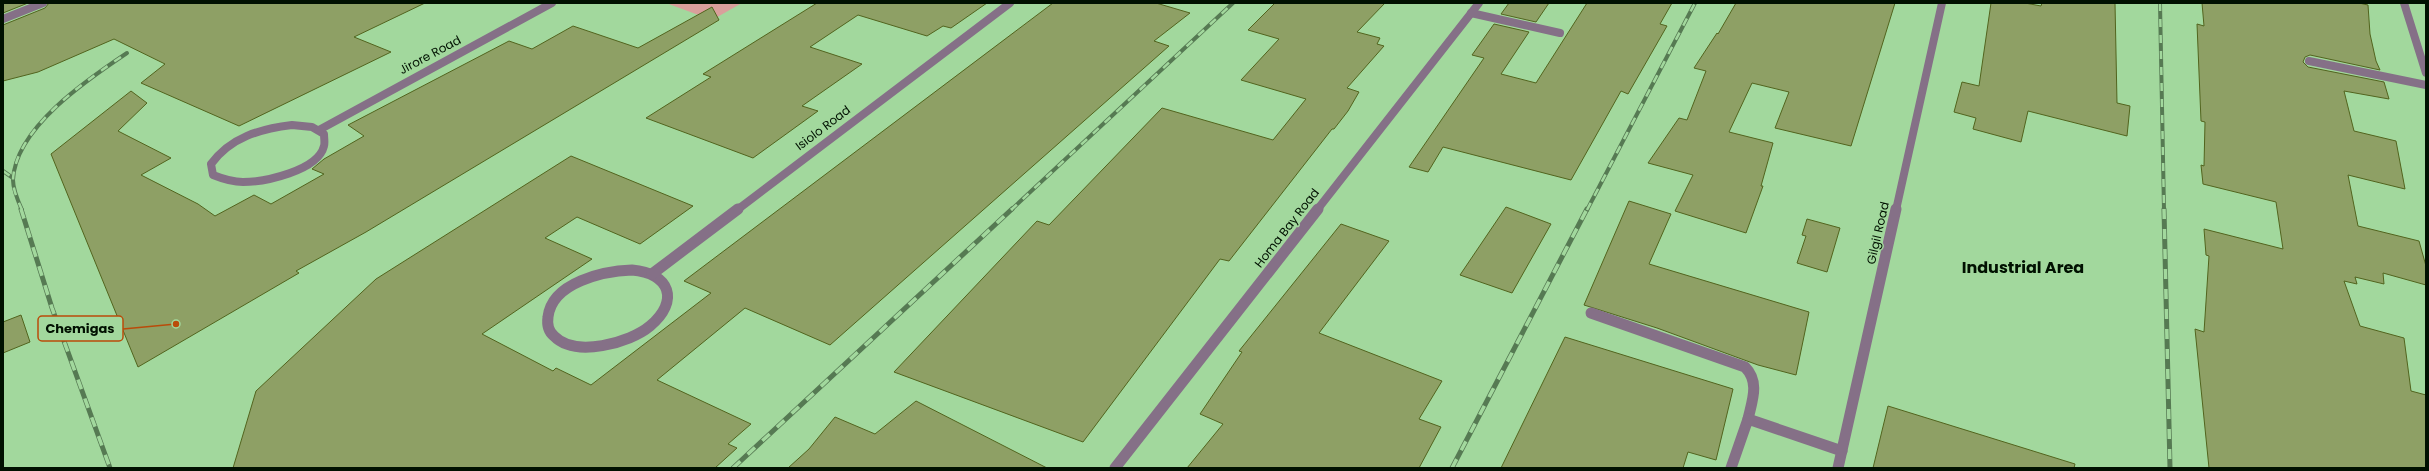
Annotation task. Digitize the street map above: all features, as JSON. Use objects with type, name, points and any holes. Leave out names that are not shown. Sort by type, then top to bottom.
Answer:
[{"type":"lane","points":[[3,19],[43,3]]},
{"type":"lane","name":"Jirore Road","points":[[319,130],[552,3]]},
{"type":"lane","name":"Isiolo Road","points":[[652,274],[1010,3]]},
{"type":"lane","name":"Homa Bay Road","points":[[1115,468],[1479,3]]},
{"type":"lane","name":"Gilgil Road","points":[[1838,468],[1942,3]]},
{"type":"lane","points":[[2404,3],[2426,73]]},
{"type":"lane","points":[[1471,13],[1560,33]]},
{"type":"lane","points":[[2309,61],[2426,85]]},
{"type":"lane","points":[[292,125],[307,126],[319,130],[326,139],[322,151],[307,164],[284,175],[258,182],[234,184],[217,179],[210,170],[211,164],[222,151],[254,133],[292,125]]},
{"type":"lane","points":[[632,270],[652,274],[666,284],[669,298],[661,314],[644,330],[620,342],[580,347],[560,341],[549,331],[547,316],[550,308],[563,293],[573,286],[608,272],[632,270]]},
{"type":"lane","points":[[1591,313],[1745,367],[1752,372],[1755,381],[1748,419],[1731,468]]},
{"type":"lane","points":[[1748,419],[1842,452]]},
{"type":"shaded area","points":[[666,3],[742,3],[712,20]]},
{"type":"building","points":[[3,3],[28,3],[3,13]]},
{"type":"building","points":[[49,3],[425,3],[354,37],[391,52],[239,126],[141,83],[165,64],[114,39],[38,72],[3,81],[3,25],[45,8]]},
{"type":"building","points":[[817,3],[987,3],[951,28],[943,26],[927,36],[858,15],[810,47],[862,64],[802,106],[818,111],[753,158],[646,118],[711,77],[703,74]]},
{"type":"building","points":[[1053,3],[1156,3],[1190,13],[1154,41],[1169,46],[830,345],[745,308],[657,380],[751,424],[728,444],[737,448],[715,468],[233,468],[256,391],[376,279],[571,156],[693,206],[640,244],[577,217],[545,238],[592,259],[482,334],[553,371],[556,368],[591,385],[711,293],[684,281]]},
{"type":"building","points":[[1275,3],[1385,3],[1357,32],[1380,38],[1377,44],[1384,46],[1347,88],[1359,92],[1348,111],[1334,129],[1332,129],[1229,261],[1220,259],[1083,442],[894,372],[1037,221],[1049,225],[1162,108],[1273,140],[1306,99],[1241,80],[1279,39],[1248,30]]},
{"type":"building","points":[[1509,3],[1549,3],[1536,22],[1501,14]]},
{"type":"building","points":[[1587,3],[1672,3],[1660,24],[1667,26],[1628,94],[1621,91],[1571,180],[1443,147],[1428,172],[1409,167],[1484,58],[1472,55],[1494,24],[1529,32],[1501,74],[1536,83]]},
{"type":"building","points":[[1736,3],[1895,3],[1851,146],[1775,128],[1789,92],[1752,83],[1729,132],[1773,143],[1761,186],[1763,186],[1746,233],[1675,211],[1693,175],[1648,163],[1679,118],[1687,120],[1706,71],[1694,68],[1717,33],[1718,34]]},
{"type":"building","points":[[1991,3],[2025,3],[2041,6],[2042,3],[2115,3],[2117,103],[2130,106],[2127,136],[2028,111],[2021,142],[1973,129],[1976,118],[1954,112],[1962,82],[1979,86]]},
{"type":"building","points":[[2202,3],[2359,3],[2368,5],[2370,34],[2376,61],[2380,70],[2310,55],[2305,57],[2303,62],[2308,67],[2384,82],[2389,99],[2344,91],[2354,131],[2396,141],[2405,189],[2348,175],[2358,226],[2419,241],[2426,266],[2426,285],[2383,273],[2384,284],[2355,277],[2357,284],[2344,281],[2360,326],[2404,338],[2411,391],[2426,395],[2426,468],[2209,468],[2195,329],[2204,332],[2209,256],[2206,255],[2204,229],[2283,249],[2276,202],[2203,184],[2201,165],[2204,166],[2205,122],[2201,121],[2197,24],[2204,26]]},
{"type":"building","points":[[712,7],[719,20],[366,232],[296,271],[299,273],[138,367],[51,154],[131,91],[147,103],[118,131],[171,158],[141,175],[198,204],[215,216],[254,195],[271,204],[324,174],[312,169],[324,159],[364,136],[348,125],[509,41],[532,49],[573,26],[638,48]]},
{"type":"building","points":[[1629,201],[1671,214],[1649,264],[1809,312],[1796,375],[1758,365],[1657,328],[1584,305]]},
{"type":"building","points":[[1506,207],[1551,224],[1512,293],[1460,275]]},
{"type":"building","points":[[1807,219],[1840,228],[1827,272],[1797,263],[1806,236],[1802,235]]},
{"type":"building","points":[[1341,224],[1389,241],[1319,333],[1442,381],[1419,419],[1441,427],[1419,468],[1187,468],[1223,424],[1200,414],[1242,352],[1239,351]]},
{"type":"building","points":[[21,315],[30,342],[3,353],[3,322]]},
{"type":"building","points":[[1565,337],[1733,389],[1716,460],[1688,452],[1683,468],[1501,468]]},
{"type":"building","points":[[916,401],[1047,468],[788,468],[809,449],[835,417],[875,434]]},
{"type":"building","points":[[1888,406],[2075,464],[2074,468],[1873,468]]},
{"type":"railway","points":[[1011,210],[1233,3]]},
{"type":"railway","points":[[1587,210],[1695,3]]},
{"type":"railway","points":[[2160,3],[2164,210]]},
{"type":"railway","points":[[22,210],[17,199],[13,180],[17,161],[26,142],[40,124],[74,91],[127,53]]},
{"type":"railway","points":[[3,171],[13,178]]},
{"type":"railway","points":[[21,209],[52,308],[110,468]]},
{"type":"railway","points":[[733,468],[1012,209]]},
{"type":"railway","points":[[1452,468],[1587,209]]},
{"type":"railway","points":[[2164,209],[2170,468]]},
{"type":"place","name":"Chemigas","points":[[176,324]]},
{"type":"district","name":"Industrial Area","points":[[2023,267]]}]
